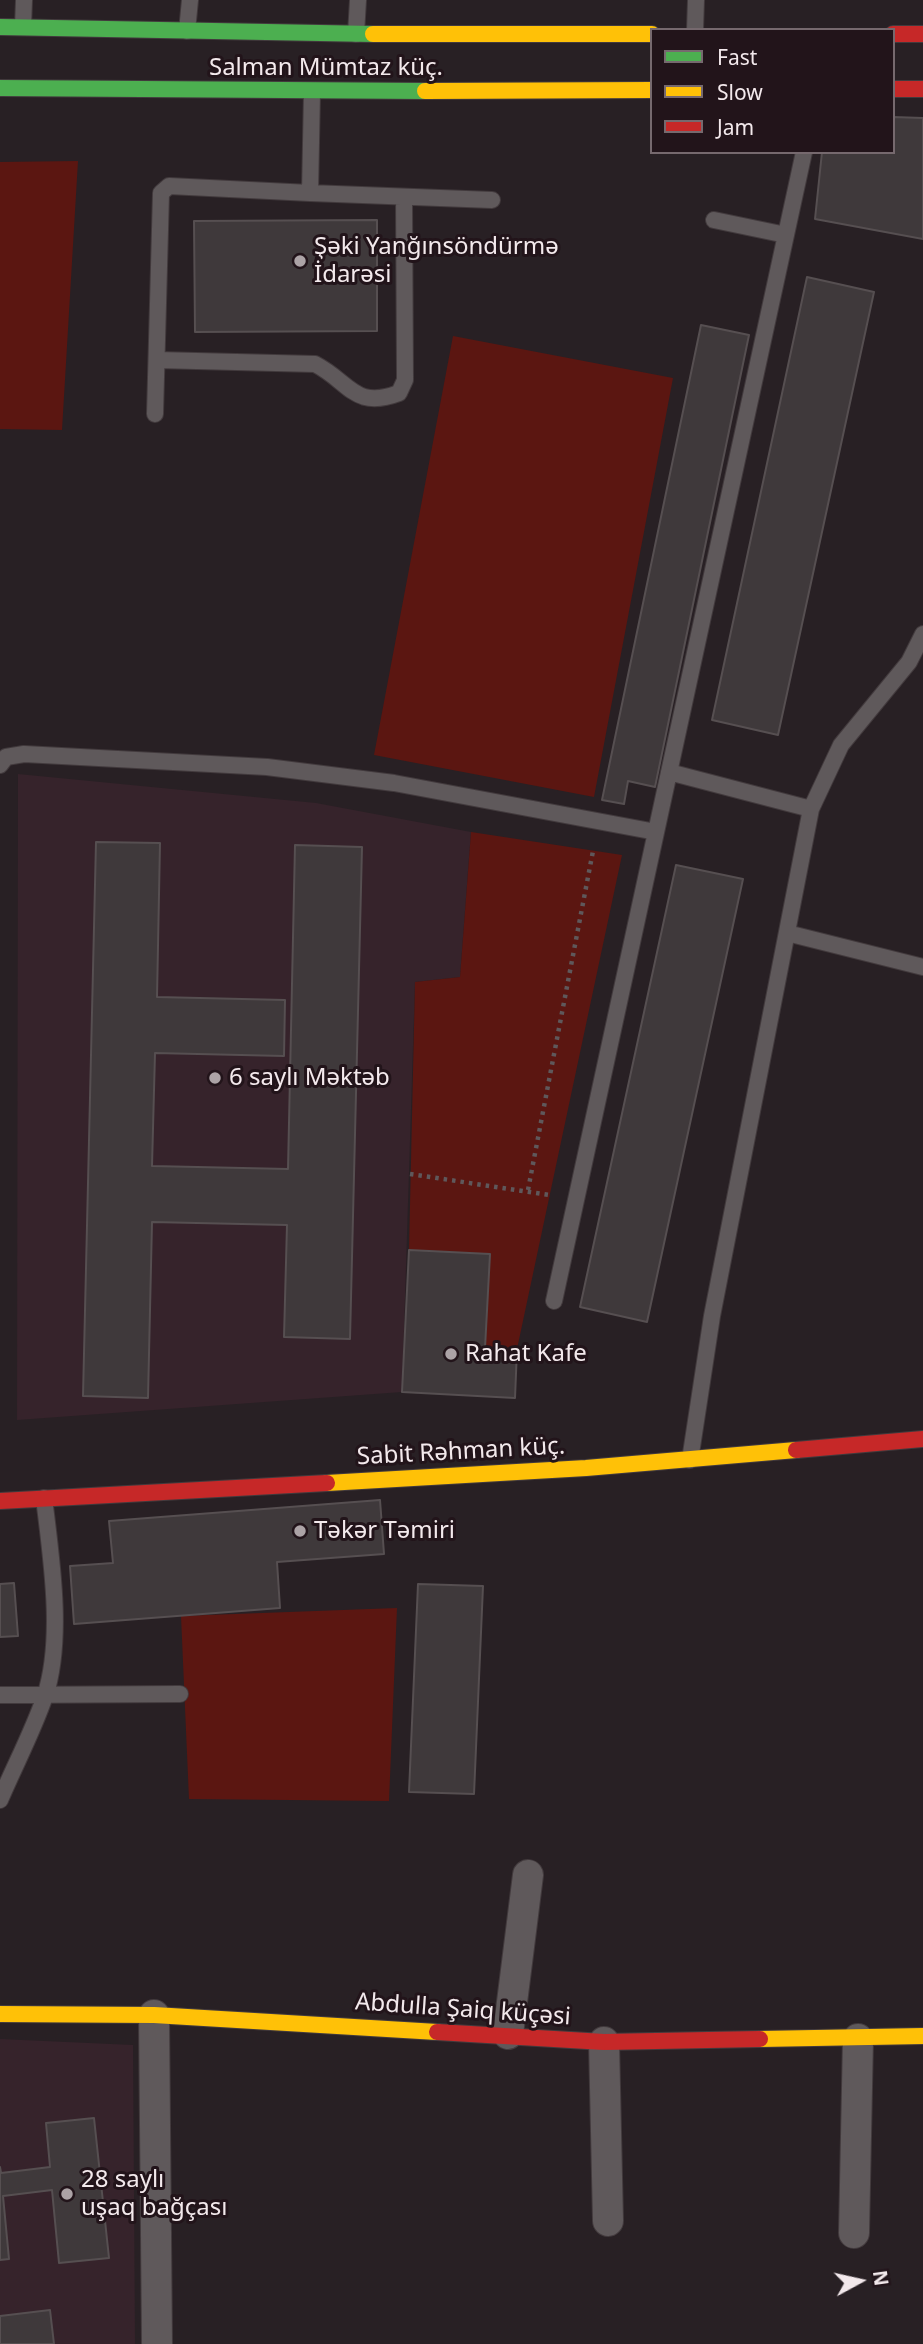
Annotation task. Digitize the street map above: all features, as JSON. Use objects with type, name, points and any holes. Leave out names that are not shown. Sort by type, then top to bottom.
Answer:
[{"type":"main road","points":[[0,27],[187,31],[312,39],[356,34],[650,34]]},
{"type":"main road","points":[[895,34],[923,34]]},
{"type":"main road","points":[[312,68],[312,92]]},
{"type":"main road","name":"Salman Mümtaz küç.","points":[[0,88],[312,92],[650,90]]},
{"type":"main road","points":[[895,89],[923,89]]},
{"type":"main road","name":"Sabit Rəhman küç.","points":[[0,1501],[690,1460],[923,1439]]},
{"type":"main road","name":"Abdulla Şaiq küçəsi","points":[[0,2014],[154,2015],[508,2034],[604,2042],[923,2036]]},
{"type":"street","points":[[508,2034],[528,1875]]},
{"type":"street","points":[[154,2015],[157,2344]]},
{"type":"street","points":[[854,2233],[858,2039]]},
{"type":"street","points":[[604,2042],[608,2221]]},
{"type":"lane","points":[[23,0],[23,27]]},
{"type":"lane","points":[[187,31],[190,0]]},
{"type":"lane","points":[[356,34],[358,0]]},
{"type":"lane","points":[[695,28],[696,0]]},
{"type":"lane","points":[[310,193],[312,92]]},
{"type":"lane","points":[[554,1301],[804,154]]},
{"type":"lane","points":[[155,414],[161,193],[169,186],[492,200]]},
{"type":"lane","points":[[157,360],[316,364],[335,374],[349,391],[365,399],[386,398],[399,393],[405,380],[404,197]]},
{"type":"lane","points":[[714,220],[786,235]]},
{"type":"lane","points":[[690,1460],[712,1316],[811,809],[841,746],[909,662],[923,634]]},
{"type":"lane","points":[[0,765],[6,757],[24,754],[267,766],[394,783],[656,832]]},
{"type":"lane","points":[[669,772],[811,809]]},
{"type":"lane","points":[[787,933],[923,967]]},
{"type":"lane","points":[[0,1800],[45,1695],[53,1641],[52,1567],[44,1498]]},
{"type":"lane","points":[[0,1695],[180,1694]]},
{"type":"path","points":[[528,1190],[593,851]]},
{"type":"path","points":[[410,1174],[549,1195]]},
{"type":"shaded area","points":[[78,161],[62,430],[0,429],[0,162]]},
{"type":"shaded area","points":[[453,336],[673,378],[594,797],[374,755]]},
{"type":"shaded area","name":"6 saylı Məktəb","points":[[18,774],[316,803],[471,832],[460,977],[415,982],[402,1392],[17,1420]]},
{"type":"shaded area","points":[[471,832],[622,855],[517,1349],[485,1348],[489,1254],[409,1250],[415,982],[460,977]]},
{"type":"shaded area","points":[[397,1608],[389,1801],[189,1799],[181,1616]]},
{"type":"shaded area","name":"28 saylı uşaq bağçası","points":[[0,2039],[133,2045],[135,2344],[0,2344]]},
{"type":"building","points":[[895,117],[923,118],[923,239],[815,219],[822,154],[895,154]]},
{"type":"building","points":[[377,220],[377,331],[195,332],[194,221]]},
{"type":"building","points":[[807,277],[874,292],[778,735],[712,720]]},
{"type":"building","points":[[701,325],[749,335],[655,787],[628,781],[624,804],[602,800]]},
{"type":"building","points":[[96,842],[160,843],[157,997],[285,1000],[284,1056],[155,1053],[152,1166],[288,1169],[295,845],[362,847],[350,1339],[284,1337],[287,1225],[152,1222],[148,1398],[83,1396]]},
{"type":"building","points":[[676,865],[743,879],[647,1322],[580,1307]]},
{"type":"building","points":[[409,1250],[490,1254],[485,1348],[517,1349],[515,1398],[402,1392]]},
{"type":"building","points":[[380,1500],[384,1554],[277,1562],[280,1608],[74,1624],[70,1566],[113,1563],[109,1521]]},
{"type":"building","points":[[14,1583],[18,1636],[0,1637],[0,1584]]},
{"type":"building","points":[[418,1584],[483,1586],[474,1794],[409,1792]]},
{"type":"building","points":[[94,2118],[109,2258],[59,2263],[52,2190],[3,2196],[9,2259],[0,2260],[0,2167],[1,2173],[50,2167],[46,2123]]},
{"type":"building","points":[[50,2310],[54,2344],[0,2344],[0,2316]]},
{"type":"traffic: fast","points":[[0,27],[373,34]]},
{"type":"traffic: fast","points":[[0,88],[425,91]]},
{"type":"traffic: slow","points":[[373,34],[650,34]]},
{"type":"traffic: slow","points":[[425,91],[650,90]]},
{"type":"traffic: slow","points":[[327,1483],[586,1468],[796,1450]]},
{"type":"traffic: slow","points":[[0,2014],[154,2015],[437,2032]]},
{"type":"traffic: slow","points":[[760,2039],[923,2036]]},
{"type":"traffic: jam","points":[[895,34],[923,34]]},
{"type":"traffic: jam","points":[[895,89],[923,89]]},
{"type":"traffic: jam","points":[[796,1450],[923,1439]]},
{"type":"traffic: jam","points":[[0,1501],[327,1483]]},
{"type":"traffic: jam","points":[[437,2032],[604,2042],[760,2039]]},
{"type":"place","name":"Şəki Yanğınsöndürmə İdarəsi","points":[[300,261]]},
{"type":"place","name":"6 saylı Məktəb","points":[[215,1078]]},
{"type":"place","name":"Rahat Kafe","points":[[451,1354]]},
{"type":"place","name":"Təkər Təmiri","points":[[300,1531]]},
{"type":"place","name":"28 saylı uşaq bağçası","points":[[67,2194]]}]
